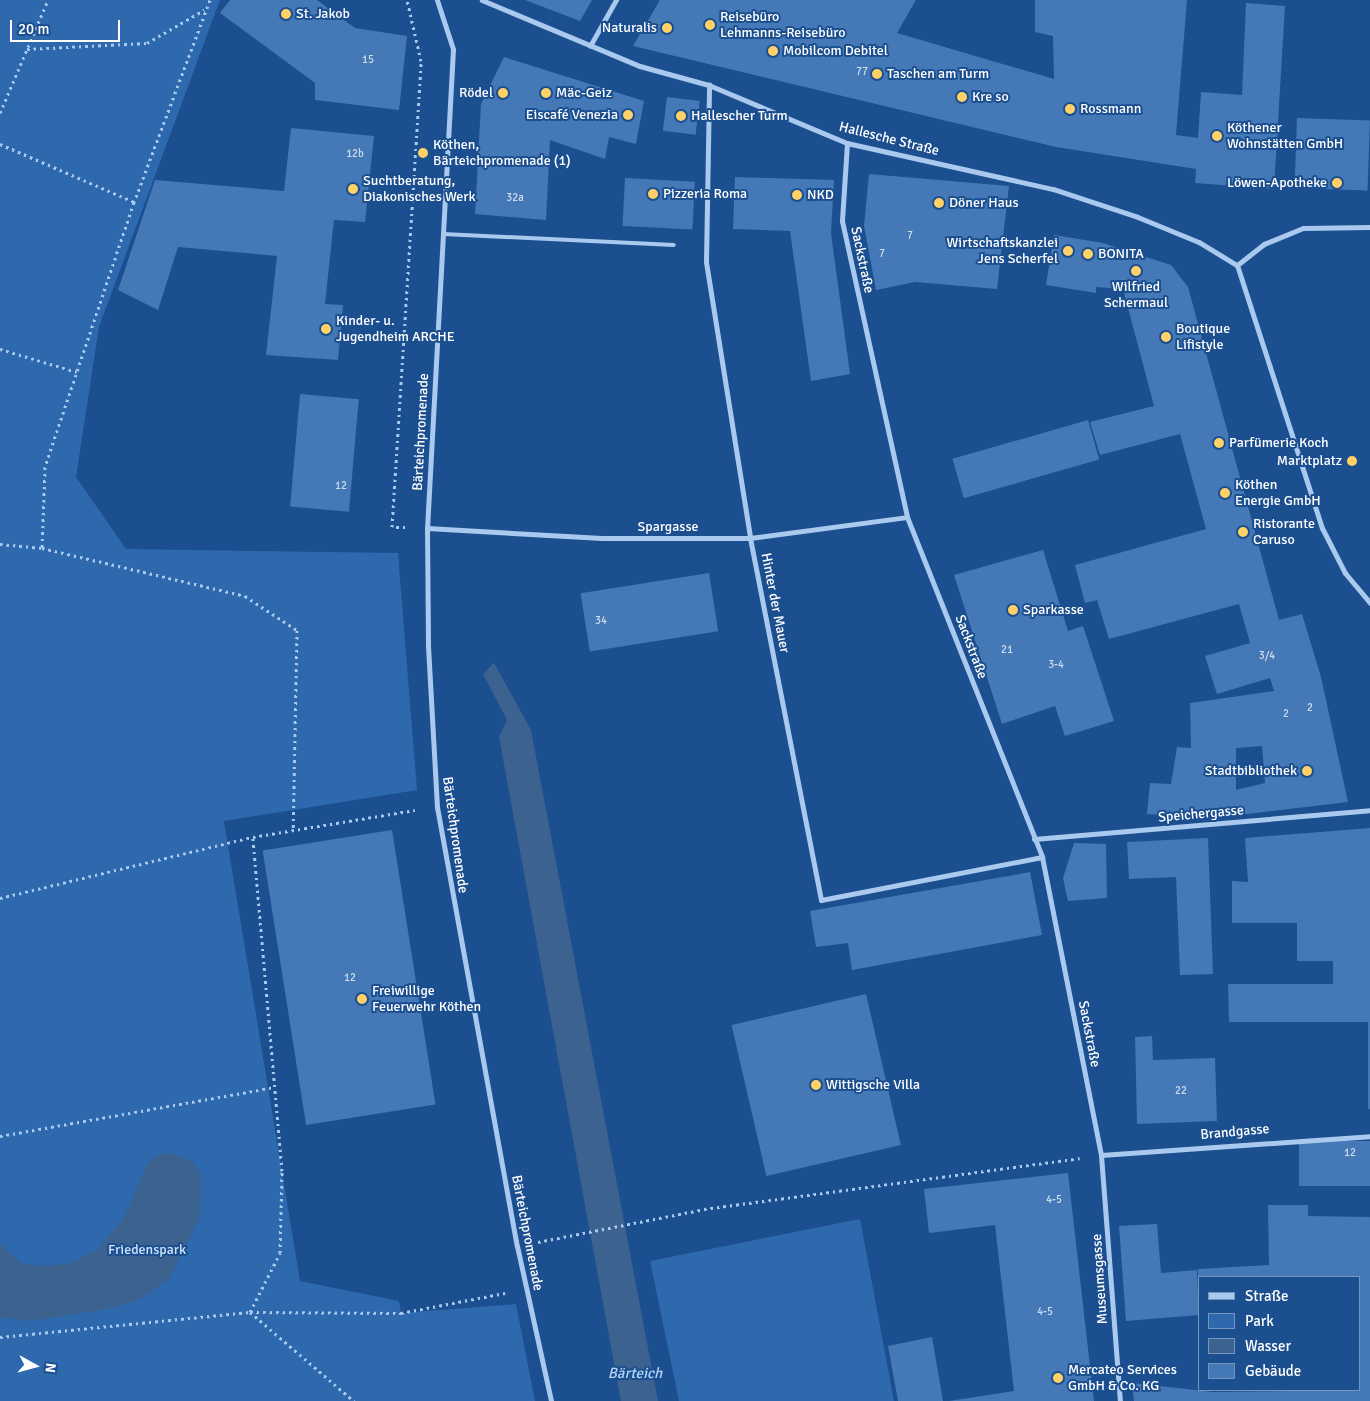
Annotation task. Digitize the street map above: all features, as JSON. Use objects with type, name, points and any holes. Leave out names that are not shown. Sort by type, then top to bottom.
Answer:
[{"type":"street","name":"Bärteichpromenade","points":[[437,0],[453,49],[427,528],[428,646],[437,807],[457,929],[526,1288],[551,1401]]},
{"type":"street","name":"Hallesche Straße","points":[[482,0],[640,66],[709,85],[848,143],[1053,189],[1138,217],[1199,242],[1237,265]]},
{"type":"street","points":[[590,46],[616,0]]},
{"type":"street","name":"Hinter der Mauer","points":[[709,85],[706,262],[750,538],[822,900],[1042,857]]},
{"type":"street","name":"Sackstraße","points":[[848,143],[842,221],[907,517],[1042,857],[1101,1154]]},
{"type":"street","points":[[1370,227],[1303,228],[1264,244],[1237,265],[1322,528],[1344,573],[1370,603]]},
{"type":"street","name":"Spargasse","points":[[427,528],[602,538],[750,538],[907,517]]},
{"type":"street","name":"Speichergasse","points":[[1034,839],[1370,810]]},
{"type":"street","name":"Brandgasse","points":[[1101,1154],[1370,1136]]},
{"type":"street","name":"Museumsgasse","points":[[1101,1154],[1120,1401]]},
{"type":"lane","points":[[443,234],[674,246]]},
{"type":"path","points":[[0,113],[48,0]]},
{"type":"path","points":[[42,548],[45,467],[134,202],[204,10],[210,0]]},
{"type":"path","points":[[407,0],[421,61],[392,527],[427,528]]},
{"type":"path","points":[[27,49],[147,43],[204,10]]},
{"type":"path","points":[[0,144],[134,202]]},
{"type":"path","points":[[0,349],[77,372]]},
{"type":"path","points":[[0,544],[42,548],[245,596],[297,630],[293,830]]},
{"type":"path","points":[[0,898],[253,837],[437,807]]},
{"type":"path","points":[[250,1312],[280,1253],[282,1172],[253,837]]},
{"type":"path","points":[[0,1136],[275,1087]]},
{"type":"path","points":[[563,1237],[662,1217],[1101,1154]]},
{"type":"path","points":[[0,1337],[250,1312],[401,1313],[526,1288]]},
{"type":"path","points":[[250,1312],[354,1401]]},
{"type":"green space","name":"Friedenspark","points":[[0,0],[220,0],[99,327],[76,477],[126,549],[398,553],[417,790],[224,821],[300,1281],[399,1301],[401,1313],[516,1304],[535,1401],[0,1401]]},
{"type":"green space","points":[[860,1219],[894,1401],[679,1401],[650,1261]]},
{"type":"water","name":"Bärteich","points":[[494,663],[531,730],[658,1401],[621,1401],[499,737],[507,720],[483,674]]},
{"type":"water","points":[[160,1154],[174,1154],[192,1161],[201,1176],[200,1217],[169,1279],[138,1300],[108,1309],[31,1321],[0,1317],[0,1244],[23,1264],[48,1266],[70,1263],[98,1249],[124,1218],[148,1163]]},
{"type":"building","points":[[230,0],[317,0],[355,28],[407,36],[399,110],[315,100],[315,83],[220,13]]},
{"type":"building","points":[[525,0],[592,0],[580,21]]},
{"type":"building","points":[[660,0],[916,0],[897,33],[1054,79],[1053,36],[1035,32],[1035,0],[1187,0],[1176,135],[1198,138],[1201,92],[1242,95],[1246,3],[1285,6],[1274,189],[1195,183],[1196,169],[1056,147],[633,46]]},
{"type":"building","points":[[504,57],[644,101],[636,144],[609,137],[605,159],[550,140],[546,220],[475,214],[481,104]]},
{"type":"building","name":"Hallescher Turm","points":[[667,97],[700,101],[696,135],[663,131]]},
{"type":"building","points":[[1297,118],[1370,121],[1368,191],[1295,188]]},
{"type":"building","points":[[291,128],[374,136],[365,222],[334,220],[325,304],[343,305],[338,360],[266,355],[277,256],[178,247],[158,310],[118,290],[155,180],[284,191]]},
{"type":"building","points":[[869,174],[1009,186],[997,289],[915,282],[876,290],[864,226]]},
{"type":"building","points":[[735,177],[834,180],[831,233],[850,374],[811,381],[790,231],[733,229]]},
{"type":"building","points":[[625,178],[695,182],[692,230],[622,226]]},
{"type":"building","points":[[1054,235],[1103,243],[1171,265],[1188,287],[1279,620],[1302,614],[1321,677],[1348,802],[1214,818],[1147,814],[1150,783],[1171,784],[1177,747],[1191,748],[1190,703],[1274,691],[1270,678],[1217,694],[1205,656],[1250,643],[1239,604],[1109,639],[1097,600],[1085,603],[1075,565],[1206,529],[1180,434],[1100,455],[1090,422],[1154,406],[1123,289],[1096,287],[1096,293],[1046,285]],"holes":[[[1262,746],[1265,783],[1236,790],[1236,748]]]},
{"type":"building","points":[[300,394],[359,399],[349,512],[290,507]]},
{"type":"building","points":[[1088,420],[1099,459],[964,498],[952,459]]},
{"type":"building","points":[[1043,550],[1068,631],[1083,626],[1114,721],[1065,736],[1055,706],[1002,724],[954,575]]},
{"type":"building","points":[[709,573],[718,631],[590,652],[581,593]]},
{"type":"building","points":[[1370,828],[1370,1109],[1368,1109],[1368,1022],[1229,1022],[1228,984],[1333,984],[1333,961],[1297,961],[1297,923],[1232,923],[1232,881],[1248,882],[1245,838]]},
{"type":"building","name":"Freiwillige Feuerwehr Köthen","points":[[392,830],[435,1105],[306,1125],[263,850]]},
{"type":"building","points":[[1208,838],[1213,974],[1180,975],[1176,877],[1129,879],[1127,842]]},
{"type":"building","points":[[1074,843],[1106,844],[1107,898],[1068,901],[1063,878]]},
{"type":"building","points":[[1030,872],[1042,935],[852,970],[848,943],[816,947],[810,911]]},
{"type":"building","name":"Wittigsche Villa","points":[[866,994],[901,1145],[766,1176],[732,1025]]},
{"type":"building","points":[[1152,1036],[1153,1060],[1215,1058],[1217,1121],[1137,1124],[1135,1037]]},
{"type":"building","points":[[1299,1141],[1370,1141],[1370,1186],[1299,1186]]},
{"type":"building","points":[[1068,1173],[1094,1401],[949,1401],[1014,1391],[995,1225],[929,1233],[924,1189]]},
{"type":"building","points":[[1268,1205],[1308,1205],[1308,1216],[1370,1217],[1370,1401],[1134,1401],[1132,1383],[1213,1392],[1360,1391],[1360,1276],[1198,1276],[1198,1269],[1269,1265]]},
{"type":"building","points":[[1157,1224],[1161,1273],[1197,1270],[1198,1315],[1126,1321],[1119,1226]]},
{"type":"building","points":[[932,1337],[943,1401],[898,1401],[888,1346]]},
{"type":"place","name":"St. Jakob","points":[[286,14]]},
{"type":"place","name":"Reisebüro Lehmanns-Reisebüro","points":[[710,25]]},
{"type":"place","name":"Naturalis","points":[[667,28]]},
{"type":"place","name":"Mobilcom Debitel","points":[[773,51]]},
{"type":"place","name":"Taschen am Turm","points":[[877,74]]},
{"type":"place","name":"Rödel","points":[[503,93]]},
{"type":"place","name":"Mäc-Geiz","points":[[546,93]]},
{"type":"place","name":"Kre so","points":[[962,97]]},
{"type":"place","name":"Rossmann","points":[[1070,109]]},
{"type":"place","name":"Eiscafé Venezia","points":[[628,115]]},
{"type":"place","name":"Hallescher Turm","points":[[681,116]]},
{"type":"place","name":"Köthener Wohnstätten GmbH","points":[[1217,136]]},
{"type":"place","name":"Köthen, Bärteichpromenade (1)","points":[[423,153]]},
{"type":"place","name":"Löwen-Apotheke","points":[[1337,183]]},
{"type":"place","name":"Suchtberatung, Diakonisches Werk","points":[[353,189]]},
{"type":"place","name":"Pizzeria Roma","points":[[653,194]]},
{"type":"place","name":"NKD","points":[[797,195]]},
{"type":"place","name":"Döner Haus","points":[[939,203]]},
{"type":"place","name":"Wirtschaftskanzlei Jens Scherfel","points":[[1068,251]]},
{"type":"place","name":"BONITA","points":[[1088,254]]},
{"type":"place","name":"Wilfried Schermaul","points":[[1136,271]]},
{"type":"place","name":"Kinder- u. Jugendheim ARCHE","points":[[326,329]]},
{"type":"place","name":"Boutique Lifistyle","points":[[1166,337]]},
{"type":"place","name":"Parfümerie Koch","points":[[1219,443]]},
{"type":"place","name":"Marktplatz","points":[[1352,461]]},
{"type":"place","name":"Köthen Energie GmbH","points":[[1225,493]]},
{"type":"place","name":"Ristorante Caruso","points":[[1243,532]]},
{"type":"place","name":"Sparkasse","points":[[1013,610]]},
{"type":"place","name":"Stadtbibliothek","points":[[1307,771]]},
{"type":"place","name":"Freiwillige Feuerwehr Köthen","points":[[362,999]]},
{"type":"place","name":"Wittigsche Villa","points":[[816,1085]]},
{"type":"place","name":"Mercateo Services GmbH & Co. KG","points":[[1058,1378]]}]
